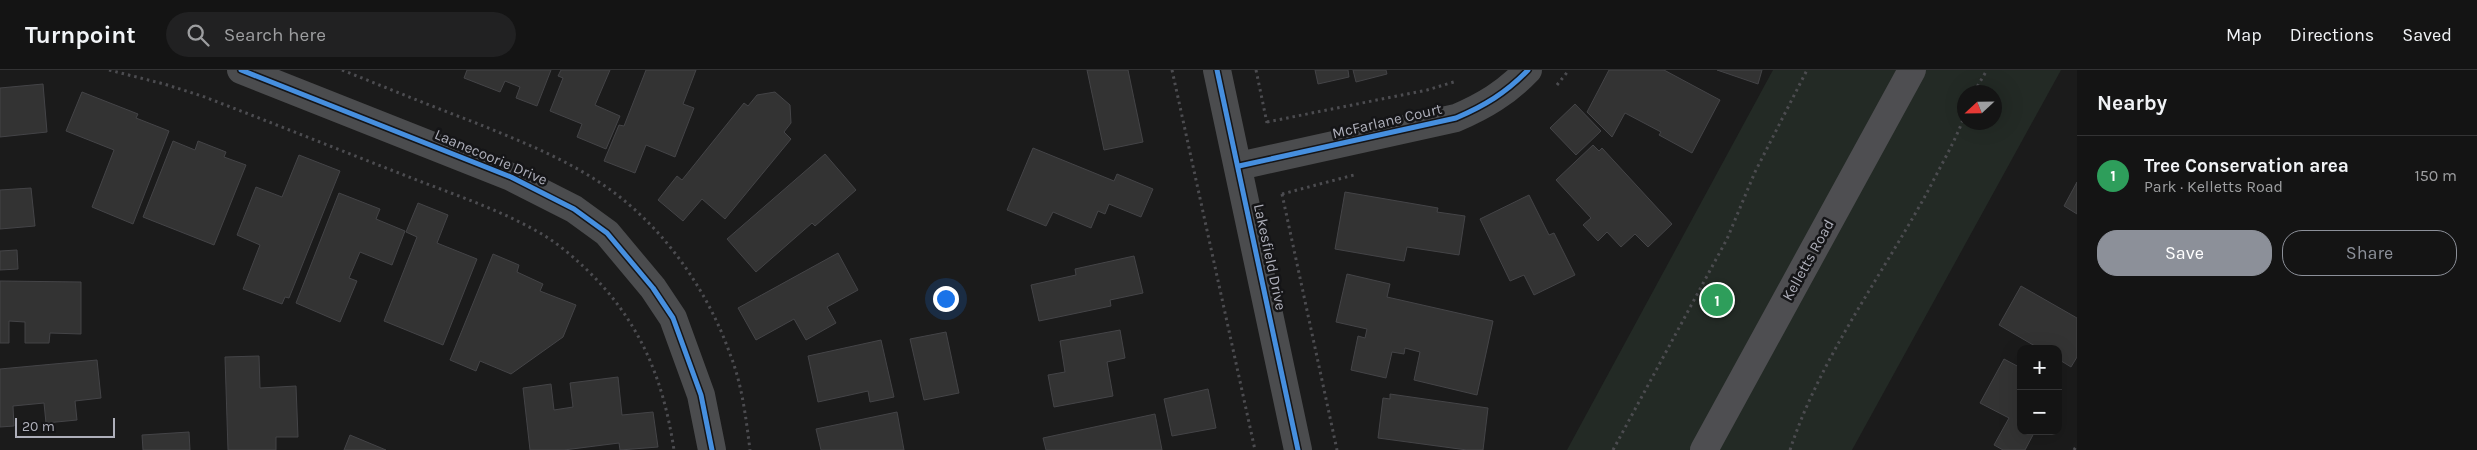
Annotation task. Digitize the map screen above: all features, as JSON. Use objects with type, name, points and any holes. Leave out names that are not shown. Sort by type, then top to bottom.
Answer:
[{"type":"main road","name":"Kelletts Road","points":[[1704,450],[1912,70]]},
{"type":"street","name":"Laanecoorie Drive","points":[[241,70],[511,177],[574,209],[607,233],[653,288],[673,318],[701,395],[712,450]]},
{"type":"street","name":"Lakesfield Drive","points":[[1217,70],[1239,166],[1298,450]]},
{"type":"street","name":"McFarlane Court","points":[[1239,166],[1456,118],[1482,107],[1506,92],[1528,70]]},
{"type":"path","points":[[109,70],[202,96],[473,202],[540,233],[570,254],[603,285],[626,313],[658,377],[668,412],[674,450]]},
{"type":"path","points":[[1172,70],[1254,450]]},
{"type":"path","points":[[1256,70],[1268,128]]},
{"type":"path","points":[[1613,450],[1727,239],[1755,172],[1807,70]]},
{"type":"path","points":[[1978,85],[1987,70]]},
{"type":"path","points":[[1267,122],[1427,90],[1464,78]]},
{"type":"path","points":[[1790,450],[1802,412],[1916,211],[1959,130]]},
{"type":"path","points":[[1281,187],[1337,450]]},
{"type":"path","points":[[2074,450],[2077,445]]},
{"type":"shaded area","points":[[1773,70],[2061,70],[1852,450],[1567,450]]},
{"type":"building","points":[[467,70],[551,70],[537,106],[516,98],[520,87],[505,81],[500,92],[464,78]]},
{"type":"building","points":[[561,70],[610,70],[595,105],[620,116],[606,149],[577,137],[582,124],[550,111],[563,78],[558,76]]},
{"type":"building","points":[[646,70],[696,70],[683,104],[694,108],[675,157],[646,145],[635,173],[604,161],[619,125],[624,126]]},
{"type":"building","points":[[1087,70],[1128,70],[1143,142],[1104,150]]},
{"type":"building","points":[[1315,70],[1348,70],[1349,77],[1318,84]]},
{"type":"building","points":[[1353,70],[1386,70],[1387,74],[1356,82]]},
{"type":"building","points":[[1609,70],[1664,70],[1720,100],[1692,153],[1659,135],[1661,132],[1625,113],[1612,137],[1587,112]]},
{"type":"building","points":[[1717,70],[1762,70],[1758,84]]},
{"type":"building","points":[[43,84],[47,132],[0,137],[0,88]]},
{"type":"building","points":[[82,92],[138,114],[136,118],[169,131],[133,224],[92,207],[114,150],[66,131]]},
{"type":"building","points":[[775,92],[790,105],[791,123],[784,132],[791,139],[725,219],[702,199],[683,221],[658,200],[677,176],[682,180],[744,103],[748,106],[757,95]]},
{"type":"building","points":[[1575,104],[1601,131],[1576,155],[1550,128]]},
{"type":"building","points":[[173,141],[195,150],[198,141],[226,152],[224,157],[246,165],[214,245],[143,217]]},
{"type":"building","points":[[1593,145],[1599,151],[1602,148],[1672,224],[1648,247],[1635,234],[1621,247],[1607,232],[1598,241],[1583,225],[1591,218],[1556,180]]},
{"type":"building","points":[[1033,148],[1114,181],[1117,174],[1153,189],[1141,217],[1109,204],[1105,214],[1098,211],[1091,228],[1053,212],[1046,226],[1007,210]]},
{"type":"building","points":[[825,154],[856,190],[815,226],[812,223],[756,272],[727,239]]},
{"type":"building","points":[[299,155],[340,171],[289,298],[285,297],[282,304],[243,289],[260,245],[237,235],[256,187],[282,197]]},
{"type":"building","points":[[2077,182],[2077,214],[2064,206]]},
{"type":"building","points":[[31,188],[35,226],[0,229],[0,190]]},
{"type":"building","points":[[1345,192],[1438,208],[1437,212],[1465,216],[1459,255],[1407,247],[1404,261],[1335,249]]},
{"type":"building","points":[[339,193],[380,209],[376,219],[405,231],[392,265],[360,252],[349,278],[357,281],[340,322],[296,303]]},
{"type":"building","points":[[1529,195],[1549,235],[1554,233],[1575,275],[1534,295],[1524,275],[1510,281],[1480,219]]},
{"type":"building","points":[[418,203],[448,215],[437,243],[477,259],[443,345],[384,321],[417,237],[406,232]]},
{"type":"building","points":[[17,250],[18,269],[0,270],[0,251]]},
{"type":"building","points":[[838,253],[858,290],[827,307],[836,323],[806,340],[794,319],[756,340],[738,308]]},
{"type":"building","points":[[493,254],[519,265],[517,272],[543,284],[540,291],[576,305],[563,337],[511,374],[480,361],[476,371],[450,360]]},
{"type":"building","points":[[1134,256],[1143,293],[1110,300],[1111,306],[1039,321],[1031,285],[1076,275],[1075,269]]},
{"type":"building","points":[[1347,274],[1390,284],[1387,297],[1493,321],[1477,395],[1414,380],[1420,352],[1405,348],[1404,354],[1392,352],[1386,378],[1351,370],[1358,336],[1365,338],[1367,329],[1336,322]]},
{"type":"building","points":[[0,281],[81,282],[81,334],[50,333],[49,343],[25,343],[25,322],[9,321],[9,343],[0,343]]},
{"type":"building","points":[[2021,286],[2077,318],[2077,357],[2071,367],[2062,361],[2062,345],[2033,345],[1999,325]]},
{"type":"building","points":[[1120,330],[1125,358],[1107,362],[1113,396],[1054,407],[1048,375],[1065,372],[1060,341]]},
{"type":"building","points":[[946,332],[959,393],[924,400],[910,339]]},
{"type":"building","points":[[881,340],[894,397],[870,402],[868,391],[818,402],[808,356]]},
{"type":"building","points":[[259,356],[260,388],[296,386],[298,437],[276,437],[276,450],[228,450],[225,357]]},
{"type":"building","points":[[2004,359],[2017,366],[2017,435],[2033,435],[2025,450],[2003,450],[1994,445],[2009,418],[1980,403]]},
{"type":"building","points":[[97,360],[101,398],[75,401],[77,420],[46,423],[44,403],[13,406],[14,426],[0,427],[0,369]]},
{"type":"building","points":[[618,377],[622,415],[653,412],[658,447],[620,450],[619,443],[564,450],[530,450],[523,388],[551,384],[554,410],[573,407],[570,383]]},
{"type":"building","points":[[1208,389],[1216,428],[1172,436],[1164,399]]},
{"type":"building","points":[[1390,394],[1488,408],[1483,450],[1467,450],[1378,438],[1383,398],[1390,399]]},
{"type":"building","points":[[897,412],[904,450],[821,450],[816,429]]},
{"type":"building","points":[[1155,414],[1162,450],[1046,450],[1043,438]]},
{"type":"building","points":[[189,432],[190,450],[143,450],[142,435]]},
{"type":"building","points":[[350,435],[386,450],[344,450]]},
{"type":"cycle path","points":[[241,70],[511,177],[574,209],[607,233],[653,288],[673,318],[701,395],[712,450]]},
{"type":"cycle path","points":[[1217,70],[1298,450]]},
{"type":"cycle path","points":[[1239,166],[1456,118],[1494,98],[1511,86],[1528,70]]},
{"type":"place","name":"Tree Conservation area","points":[[1717,300]]}]
